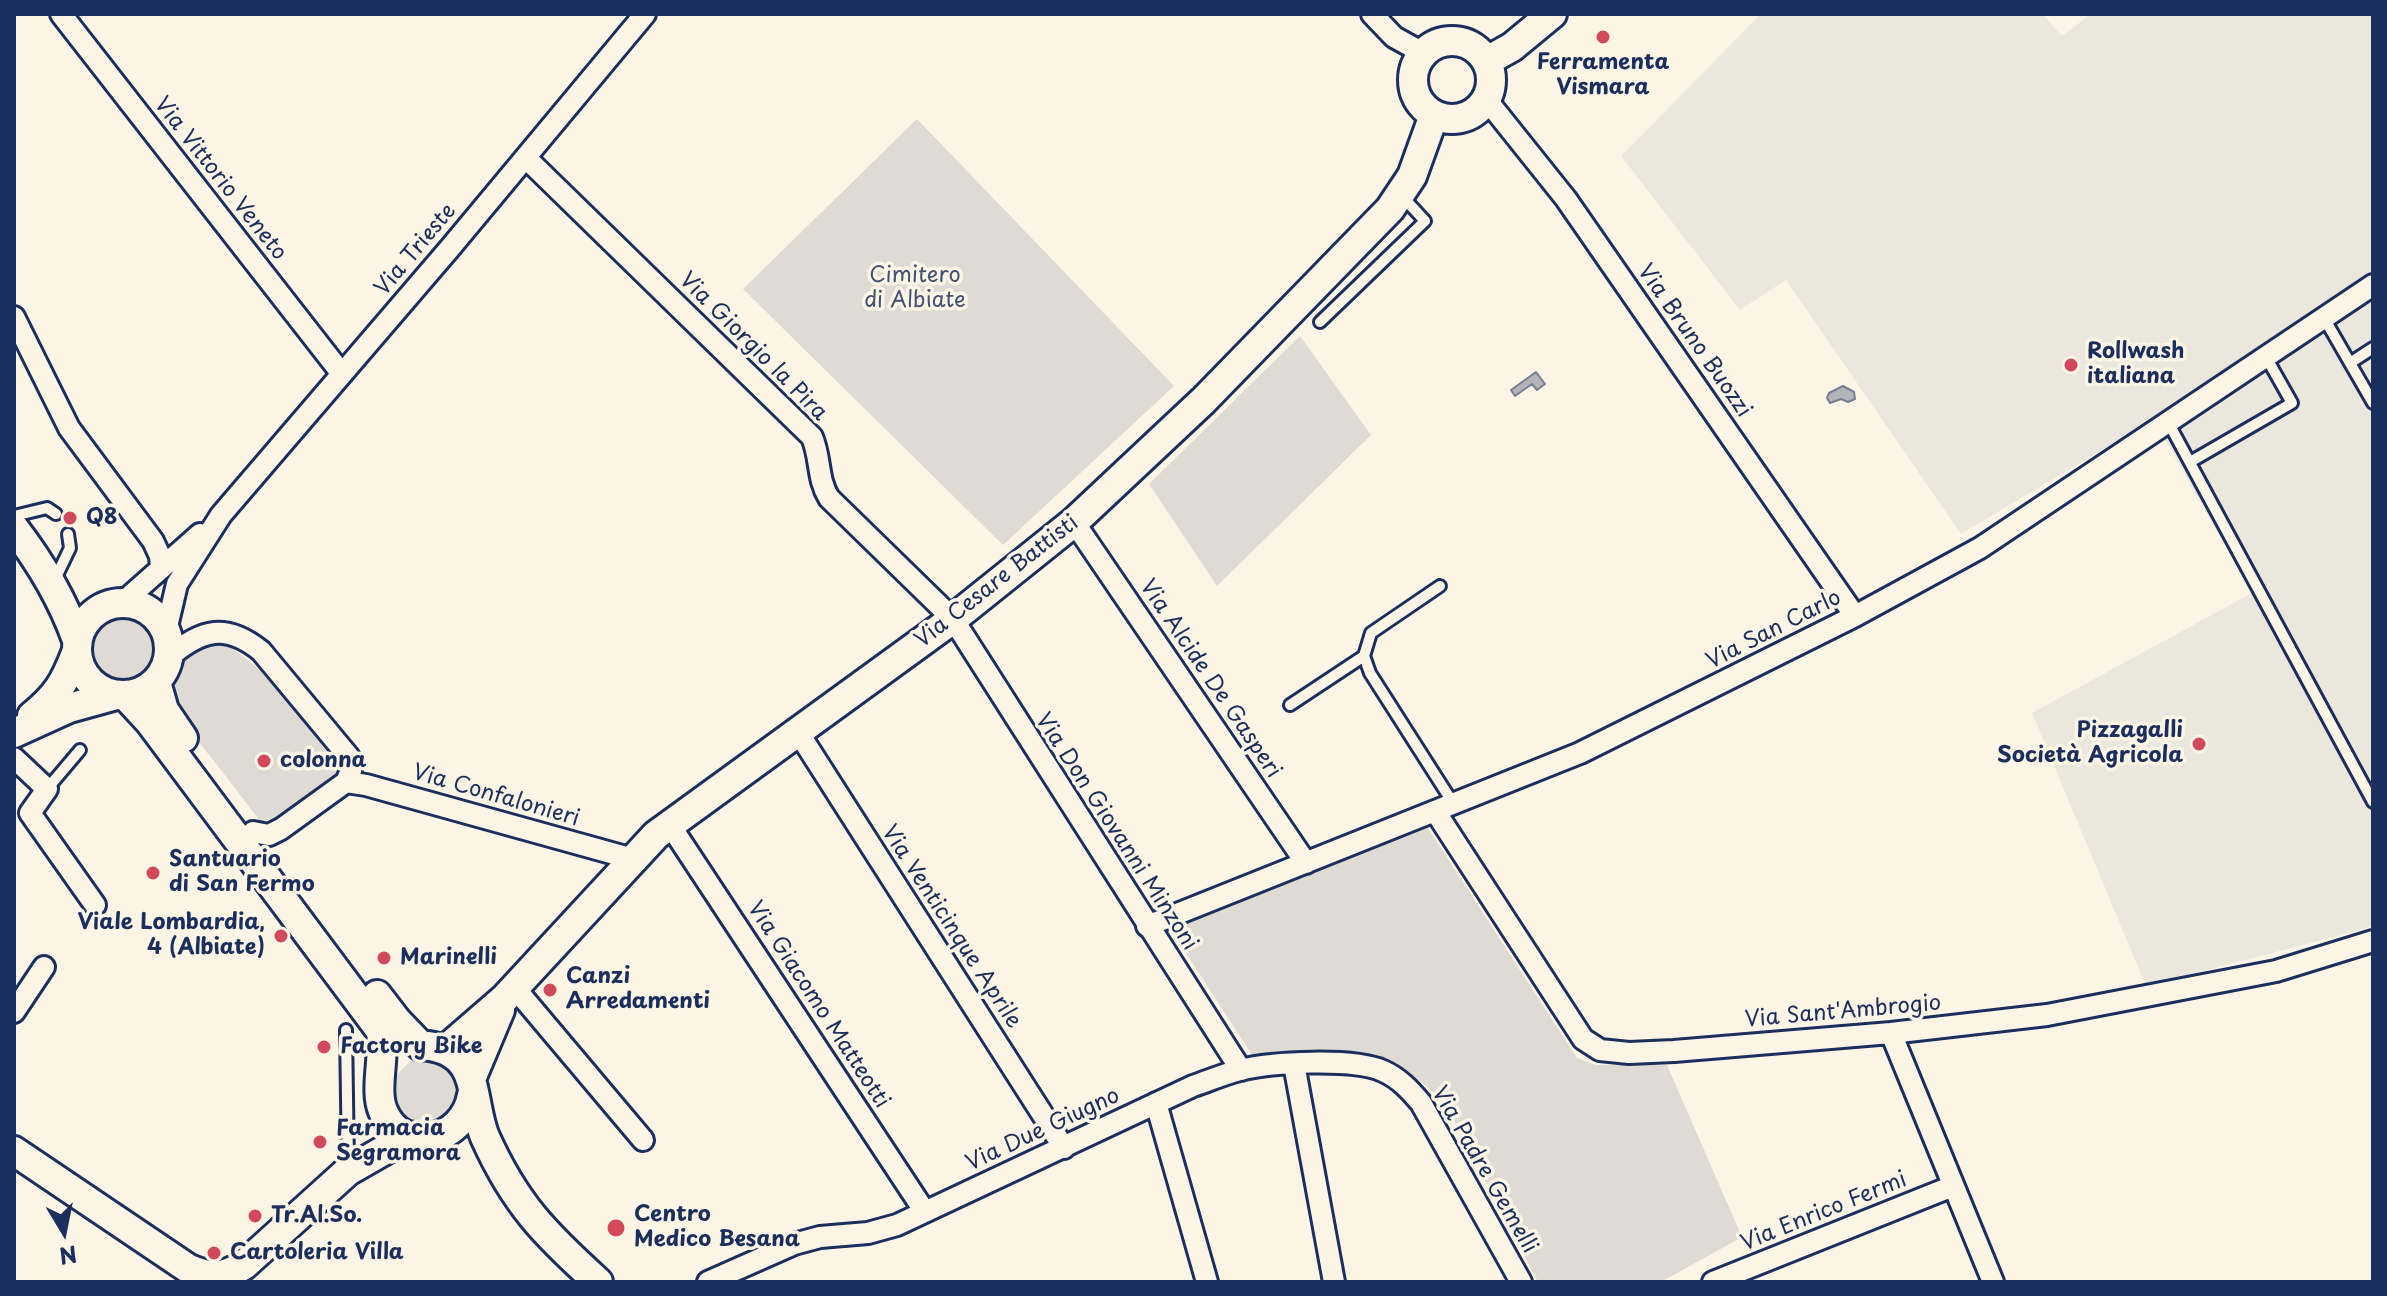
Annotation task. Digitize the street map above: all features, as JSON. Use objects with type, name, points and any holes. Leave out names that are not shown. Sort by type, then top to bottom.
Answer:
[{"type":"street","name":"Via Vittorio Veneto","points":[[61,14],[342,374]]},
{"type":"street","name":"Via Trieste","points":[[114,604],[221,515],[645,14]]},
{"type":"street","points":[[1372,14],[1394,37],[1423,53]]},
{"type":"street","points":[[1487,61],[1512,47],[1552,14]]},
{"type":"street","points":[[1456,41],[1471,45],[1487,61],[1491,87],[1476,111],[1465,117],[1448,119],[1434,115],[1419,102],[1413,76],[1423,53],[1437,43],[1456,41]]},
{"type":"street","name":"Via Bruno Buozzi","points":[[1486,99],[1566,199],[1855,616]]},
{"type":"street","name":"Via Cesare Battisti","points":[[433,1048],[509,993],[656,835],[953,619],[1074,522],[1204,400],[1390,209],[1412,176],[1434,115]]},
{"type":"street","name":"Via Giorgio la Pira","points":[[526,158],[797,419],[812,437],[818,452],[820,484],[829,498],[953,619]]},
{"type":"street","name":"Via San Carlo","points":[[1147,926],[1580,753],[1855,616],[1980,548],[2373,285]]},
{"type":"street","points":[[14,317],[69,428],[153,541],[160,556],[161,568]]},
{"type":"street","name":"Via Trieste","points":[[163,657],[177,584],[221,515]]},
{"type":"street","name":"Via Alcide De Gasperi","points":[[1074,522],[1306,863]]},
{"type":"street","points":[[14,528],[50,570],[77,647],[80,668],[91,683],[104,692],[120,695],[150,722],[372,1018],[381,1031],[383,1073]]},
{"type":"street","points":[[50,570],[114,604],[140,606],[156,616],[163,657],[159,697],[170,720],[397,1021],[433,1048]]},
{"type":"street","points":[[14,731],[51,700],[65,683],[82,626],[99,610],[114,604]]},
{"type":"street","name":"Via Don Giovanni Minzoni","points":[[953,619],[1241,1070]]},
{"type":"street","points":[[14,731],[69,708],[141,692],[163,657],[205,634],[222,632],[243,637],[261,651],[349,757],[351,771],[346,782],[281,829],[269,835],[253,832]]},
{"type":"street","name":"Via Venticinque Aprile","points":[[798,732],[1064,1148]]},
{"type":"street","points":[[14,758],[47,789],[30,813],[95,905]]},
{"type":"street","name":"Via Confalonieri","points":[[346,782],[633,859]]},
{"type":"street","name":"Via Sant'Ambrogio","points":[[1444,807],[1583,1039],[1600,1050],[1629,1053],[1674,1051],[1891,1033],[2047,1015],[2276,971],[2373,941]]},
{"type":"street","name":"Via Giacomo Matteotti","points":[[670,825],[925,1212]]},
{"type":"street","points":[[14,1012],[44,967]]},
{"type":"street","points":[[509,993],[643,1140]]},
{"type":"street","name":"Via Cesare Battisti","points":[[472,1087],[509,993]]},
{"type":"street","points":[[1891,1033],[1993,1282]]},
{"type":"street","points":[[472,1087],[464,1119],[445,1135],[423,1139],[395,1128],[385,1116],[378,1089],[383,1073],[395,1056],[407,1049],[433,1048],[453,1054],[465,1066],[472,1087],[484,1136],[512,1189]]},
{"type":"street","points":[[1294,1064],[1334,1282]]},
{"type":"street","name":"Via Due Giugno","points":[[708,1282],[779,1250],[820,1237],[868,1233],[897,1225],[1193,1086],[1241,1070],[1294,1064],[1358,1065],[1382,1070],[1404,1083]]},
{"type":"street","name":"Via Padre Gemelli","points":[[1404,1083],[1421,1103],[1521,1282]]},
{"type":"street","points":[[1156,1103],[1207,1282]]},
{"type":"street","points":[[348,1171],[385,1116]]},
{"type":"street","points":[[445,1135],[471,1150],[512,1189],[550,1239],[598,1282]]},
{"type":"street","points":[[14,1151],[189,1269],[223,1279],[244,1265],[348,1171],[409,1136]]},
{"type":"street","name":"Via Enrico Fermi","points":[[1725,1280],[1953,1186]]},
{"type":"lane","points":[[1320,322],[1425,221],[1400,194]]},
{"type":"lane","points":[[2324,318],[2373,403]]},
{"type":"lane","points":[[2350,363],[2373,348]]},
{"type":"lane","points":[[2190,462],[2292,403],[2266,357]]},
{"type":"lane","points":[[2168,422],[2373,802]]},
{"type":"lane","points":[[14,516],[47,508],[56,514]]},
{"type":"lane","points":[[50,570],[70,548],[68,534]]},
{"type":"lane","points":[[1440,586],[1371,633],[1364,656],[1370,673],[1444,807]]},
{"type":"lane","points":[[1290,705],[1364,656]]},
{"type":"lane","points":[[47,789],[80,750]]},
{"type":"lane","points":[[346,1030],[348,1171]]},
{"type":"shaded area","points":[[1761,14],[2042,14],[2062,36],[2091,14],[2373,14],[2373,925],[2146,986],[2032,713],[2252,593],[2165,439],[2149,422],[1961,534],[1786,280],[1740,310],[1621,156]]},
{"type":"shaded area","points":[[1536,372],[1545,384],[1537,390],[1532,384],[1515,396],[1511,390]]},
{"type":"shaded area","points":[[1843,386],[1854,392],[1855,399],[1830,403],[1827,398],[1829,393]]},
{"type":"green space","name":"Cimitero di Albiate","points":[[917,119],[1174,386],[1003,545],[743,289]]},
{"type":"green space","points":[[1300,336],[1371,435],[1217,586],[1149,484]]},
{"type":"green space","points":[[129,616],[150,631],[156,650],[154,663],[146,674],[129,684],[115,684],[98,674],[90,663],[88,643],[98,626],[109,618]]},
{"type":"green space","points":[[223,641],[258,668],[338,760],[336,775],[276,820],[260,821],[181,720],[171,698],[174,674],[188,655]]},
{"type":"green space","points":[[1428,828],[1577,1058],[1596,1065],[1667,1065],[1742,1237],[1661,1282],[1538,1282],[1452,1117],[1434,1093],[1409,1072],[1377,1056],[1252,1055],[1171,930]]},
{"type":"green space","points":[[425,1057],[451,1070],[459,1087],[458,1108],[431,1127],[406,1120],[392,1103],[391,1093],[393,1083],[405,1066]]},
{"type":"place","name":"Ferramenta Vismara","points":[[1603,37]]},
{"type":"place","name":"Rollwash italiana","points":[[2071,365]]},
{"type":"place","name":"Q8","points":[[70,518]]},
{"type":"place","name":"Pizzagalli Società Agricola","points":[[2199,744]]},
{"type":"place","name":"colonna","points":[[264,761]]},
{"type":"place","name":"Santuario di San Fermo","points":[[153,873]]},
{"type":"place","name":"Viale Lombardia, 4 (Albiate)","points":[[281,936]]},
{"type":"place","name":"Marinelli","points":[[384,958]]},
{"type":"place","name":"Canzi Arredamenti","points":[[550,990]]},
{"type":"place","name":"Factory Bike","points":[[324,1047]]},
{"type":"place","name":"Farmacia Segramora","points":[[320,1142]]},
{"type":"place","name":"Tr.Al.So.","points":[[255,1216]]},
{"type":"place","name":"Centro Medico Besana","points":[[616,1228]]},
{"type":"place","name":"Cartoleria Villa","points":[[214,1253]]}]
